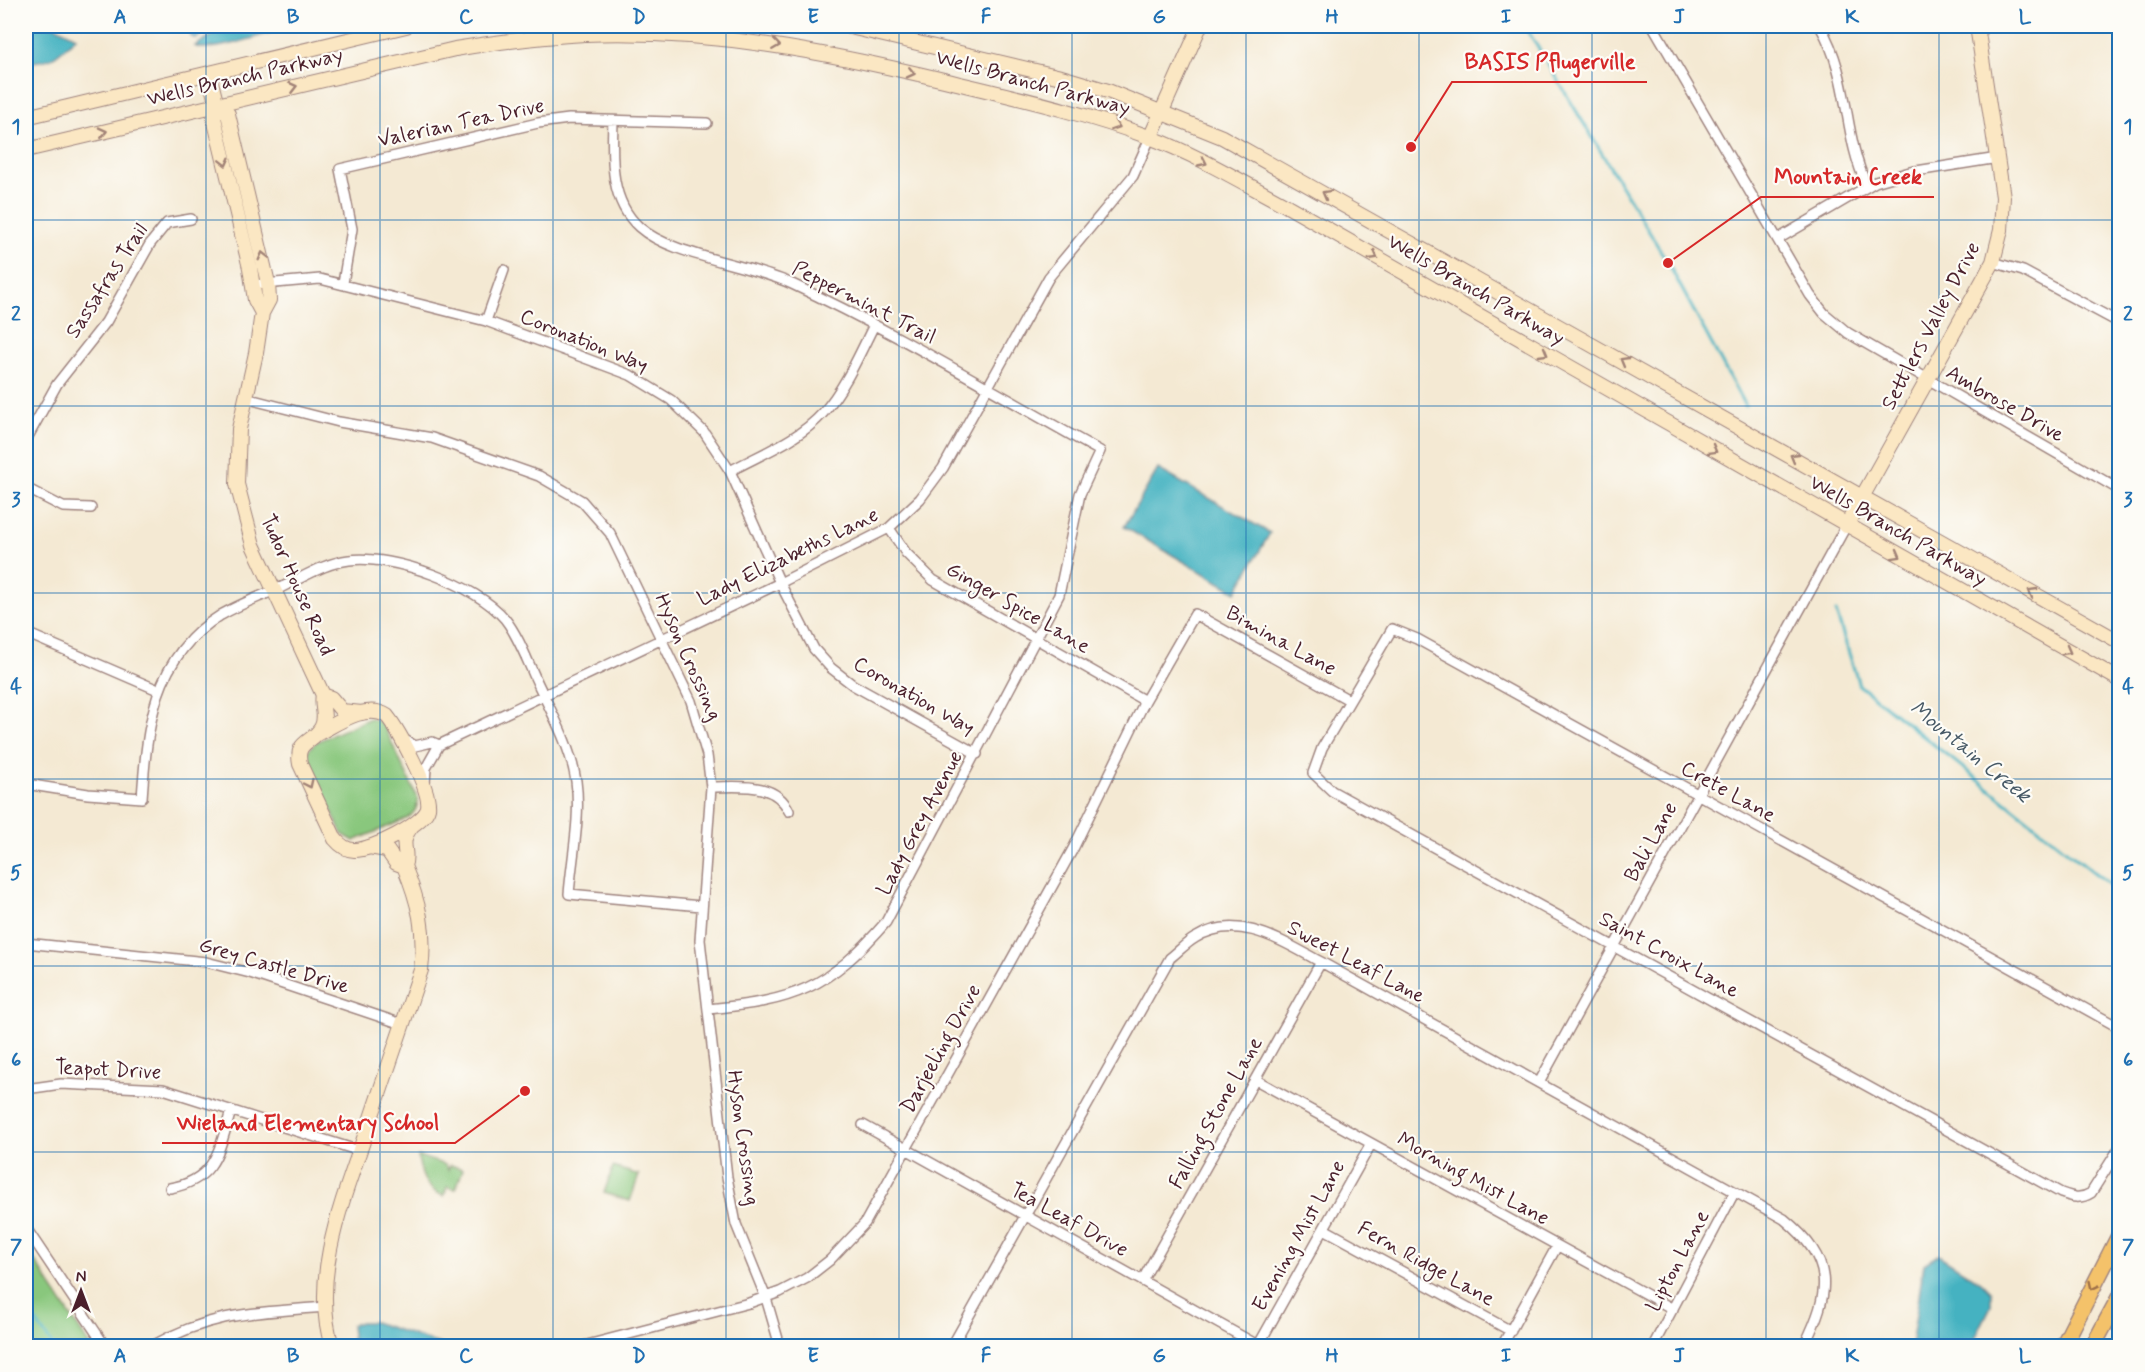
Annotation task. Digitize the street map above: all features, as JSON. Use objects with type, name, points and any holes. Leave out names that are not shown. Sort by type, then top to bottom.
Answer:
[{"type":"main road","name":"Wells Branch Parkway","points":[[26,117],[406,26]]},
{"type":"main road","name":"Wells Branch Parkway","points":[[846,26],[1061,77],[1163,111],[1222,136],[2120,642]]},
{"type":"main road","points":[[1150,138],[1200,26]]},
{"type":"main road","name":"Settlers Valley Drive","points":[[1846,526],[1993,262],[2001,230],[2003,197],[1977,26]]},
{"type":"main road","name":"Wells Branch Parkway","points":[[26,150],[402,60],[514,40],[585,34],[697,31],[831,54],[1070,111],[1150,138],[1222,171],[1287,206],[2120,680]]},
{"type":"main road","name":"Tudor House Road","points":[[209,74],[217,106],[214,118],[255,300],[262,313]]},
{"type":"main road","name":"Tudor House Road","points":[[217,106],[228,114],[268,283],[268,300],[262,313],[258,346],[239,429],[237,484],[254,545],[323,695],[321,703],[324,721],[315,735]]},
{"type":"main road","name":"Tudor House Road","points":[[323,695],[331,698],[342,711],[362,713]]},
{"type":"main road","name":"Tudor House Road","points":[[404,866],[396,863],[387,850],[366,847],[353,850],[340,845],[300,764],[298,755],[306,740],[371,710],[387,716],[400,736],[425,789]]},
{"type":"main road","points":[[332,1347],[325,1307],[331,1249],[360,1151],[421,970],[424,945],[420,909],[404,866],[407,858],[403,843],[405,834],[427,810],[425,789]]},
{"type":"main road","points":[[366,847],[412,826]]},
{"type":"main road","points":[[2063,1347],[2120,1234]]},
{"type":"main road","points":[[2093,1347],[2120,1296]]},
{"type":"street","name":"Ambrose Drive","points":[[1653,26],[1810,295],[1832,321],[2120,490]]},
{"type":"street","points":[[1820,26],[1838,61],[1854,150],[1867,186]]},
{"type":"street","name":"Valerian Tea Drive","points":[[343,283],[352,229],[340,169],[538,123],[568,119],[707,123]]},
{"type":"street","name":"Peppermint Trail","points":[[613,121],[611,168],[620,200],[638,226],[660,242],[788,282],[874,325],[1100,451]]},
{"type":"street","name":"Lady Elizabeths Lane","points":[[400,736],[415,746],[432,742],[439,745],[780,584],[889,528],[920,499],[943,468],[989,390],[1049,278],[1133,176],[1150,138]]},
{"type":"street","points":[[1778,239],[1867,186],[1910,172],[1998,159]]},
{"type":"street","name":"Sassafras Trail","points":[[26,440],[57,384],[106,322],[150,244],[167,223],[191,219]]},
{"type":"street","points":[[1993,262],[2023,272],[2120,323]]},
{"type":"street","points":[[486,321],[504,270]]},
{"type":"street","name":"Coronation Way","points":[[253,285],[320,279],[486,321],[630,375],[671,400],[704,432],[730,471],[800,627],[814,649],[831,668],[853,685],[977,754]]},
{"type":"street","points":[[730,471],[794,437],[822,414],[842,387],[874,325]]},
{"type":"street","name":"Hyson Crossing","points":[[245,398],[339,422],[432,438],[539,476],[562,488],[598,517],[610,533],[662,638],[701,728],[711,787],[700,940],[727,1177],[736,1224],[766,1298],[780,1347]]},
{"type":"street","name":"Lady Grey Avenue","points":[[708,1009],[761,1004],[785,997],[826,979],[858,954],[886,922],[977,754],[1034,638],[1059,595],[1080,494],[1100,451]]},
{"type":"street","points":[[26,488],[63,507],[91,508]]},
{"type":"street","name":"Bali Lane","points":[[1540,1082],[1846,526]]},
{"type":"street","name":"Ginger Spice Lane","points":[[889,528],[906,553],[933,580],[1145,701]]},
{"type":"street","points":[[26,784],[88,794],[142,798],[148,727],[158,690],[185,645],[200,631],[236,607],[330,564],[367,558],[386,560],[462,586],[480,596],[506,620],[568,749],[576,782],[569,894],[701,906]]},
{"type":"street","name":"Bimina Lane","points":[[1195,614],[1349,700]]},
{"type":"street","name":"Darjeeling Drive","points":[[585,1346],[766,1298],[807,1278],[845,1246],[865,1223],[1074,847],[1145,701],[1195,614]]},
{"type":"street","name":"Crete Lane","points":[[1349,700],[1392,629],[1417,639],[1697,796],[2120,1028]]},
{"type":"street","points":[[26,633],[158,690]]},
{"type":"street","name":"Saint Croix Lane","points":[[1349,700],[1323,748],[1314,773],[1332,790],[2061,1193],[2083,1198],[2096,1188],[2120,1147]]},
{"type":"street","points":[[425,789],[426,768],[439,745]]},
{"type":"street","points":[[711,787],[767,789],[783,799],[789,811]]},
{"type":"street","name":"Sweet Leaf Lane","points":[[955,1346],[1024,1216],[1170,958],[1196,937],[1224,928],[1246,927],[1273,937],[1321,962],[1784,1219],[1806,1237],[1817,1255],[1822,1275],[1823,1301],[1804,1347]]},
{"type":"street","name":"Grey Castle Drive","points":[[26,943],[206,963],[249,973],[402,1024]]},
{"type":"street","name":"Falling Stone Lane","points":[[1142,1281],[1321,962]]},
{"type":"street","name":"Morning Mist Lane","points":[[1256,1080],[1673,1309]]},
{"type":"street","name":"Teapot Drive","points":[[26,1089],[61,1084],[152,1088],[180,1094],[360,1151]]},
{"type":"street","points":[[170,1188],[190,1185],[210,1166],[221,1144],[231,1112]]},
{"type":"street","name":"Tea Leaf Drive","points":[[863,1125],[1258,1346]]},
{"type":"street","name":"Evening Mist Lane","points":[[1258,1346],[1371,1144]]},
{"type":"street","name":"Lipton Lane","points":[[1653,1347],[1734,1193]]},
{"type":"street","points":[[26,1228],[105,1347]]},
{"type":"street","name":"Fern Ridge Lane","points":[[1324,1229],[1511,1331]]},
{"type":"street","points":[[1502,1347],[1557,1246]]},
{"type":"street","points":[[152,1347],[189,1327],[213,1319],[242,1314],[325,1307]]},
{"type":"green space","points":[[370,718],[382,722],[418,802],[408,818],[354,841],[342,834],[306,753],[316,742]]},
{"type":"green space","points":[[418,1156],[446,1165],[448,1170],[450,1165],[463,1169],[456,1189],[447,1187],[444,1196],[432,1189],[422,1175]]},
{"type":"green space","points":[[613,1167],[639,1175],[630,1201],[604,1193]]},
{"type":"green space","points":[[26,1247],[90,1346],[26,1346]]},
{"type":"water","points":[[31,26],[55,26],[76,37],[54,57],[43,61],[26,62],[26,36]]},
{"type":"water","points":[[195,26],[215,26],[196,39],[190,36]]},
{"type":"water","points":[[226,26],[292,26],[227,45],[203,48],[195,46]]},
{"type":"water","points":[[1158,469],[1270,533],[1236,592],[1124,527]]},
{"type":"water","points":[[1938,1255],[1981,1282],[1991,1292],[1991,1306],[1971,1346],[1911,1346],[1924,1264]]},
{"type":"water","points":[[374,1322],[445,1346],[353,1346],[351,1325]]},
{"type":"waterway","name":"Mountain Creek","points":[[1525,26],[1668,263],[1745,406]]},
{"type":"waterway","name":"Mountain Creek","points":[[1836,612],[1859,685],[2120,893]]},
{"type":"waterway","points":[[26,1307],[53,1346]]},
{"type":"place","name":"BASIS Pflugerville","points":[[1411,147]]},
{"type":"place","name":"Mountain Creek","points":[[1668,263]]},
{"type":"place","name":"Wieland Elementary School","points":[[525,1091]]}]
